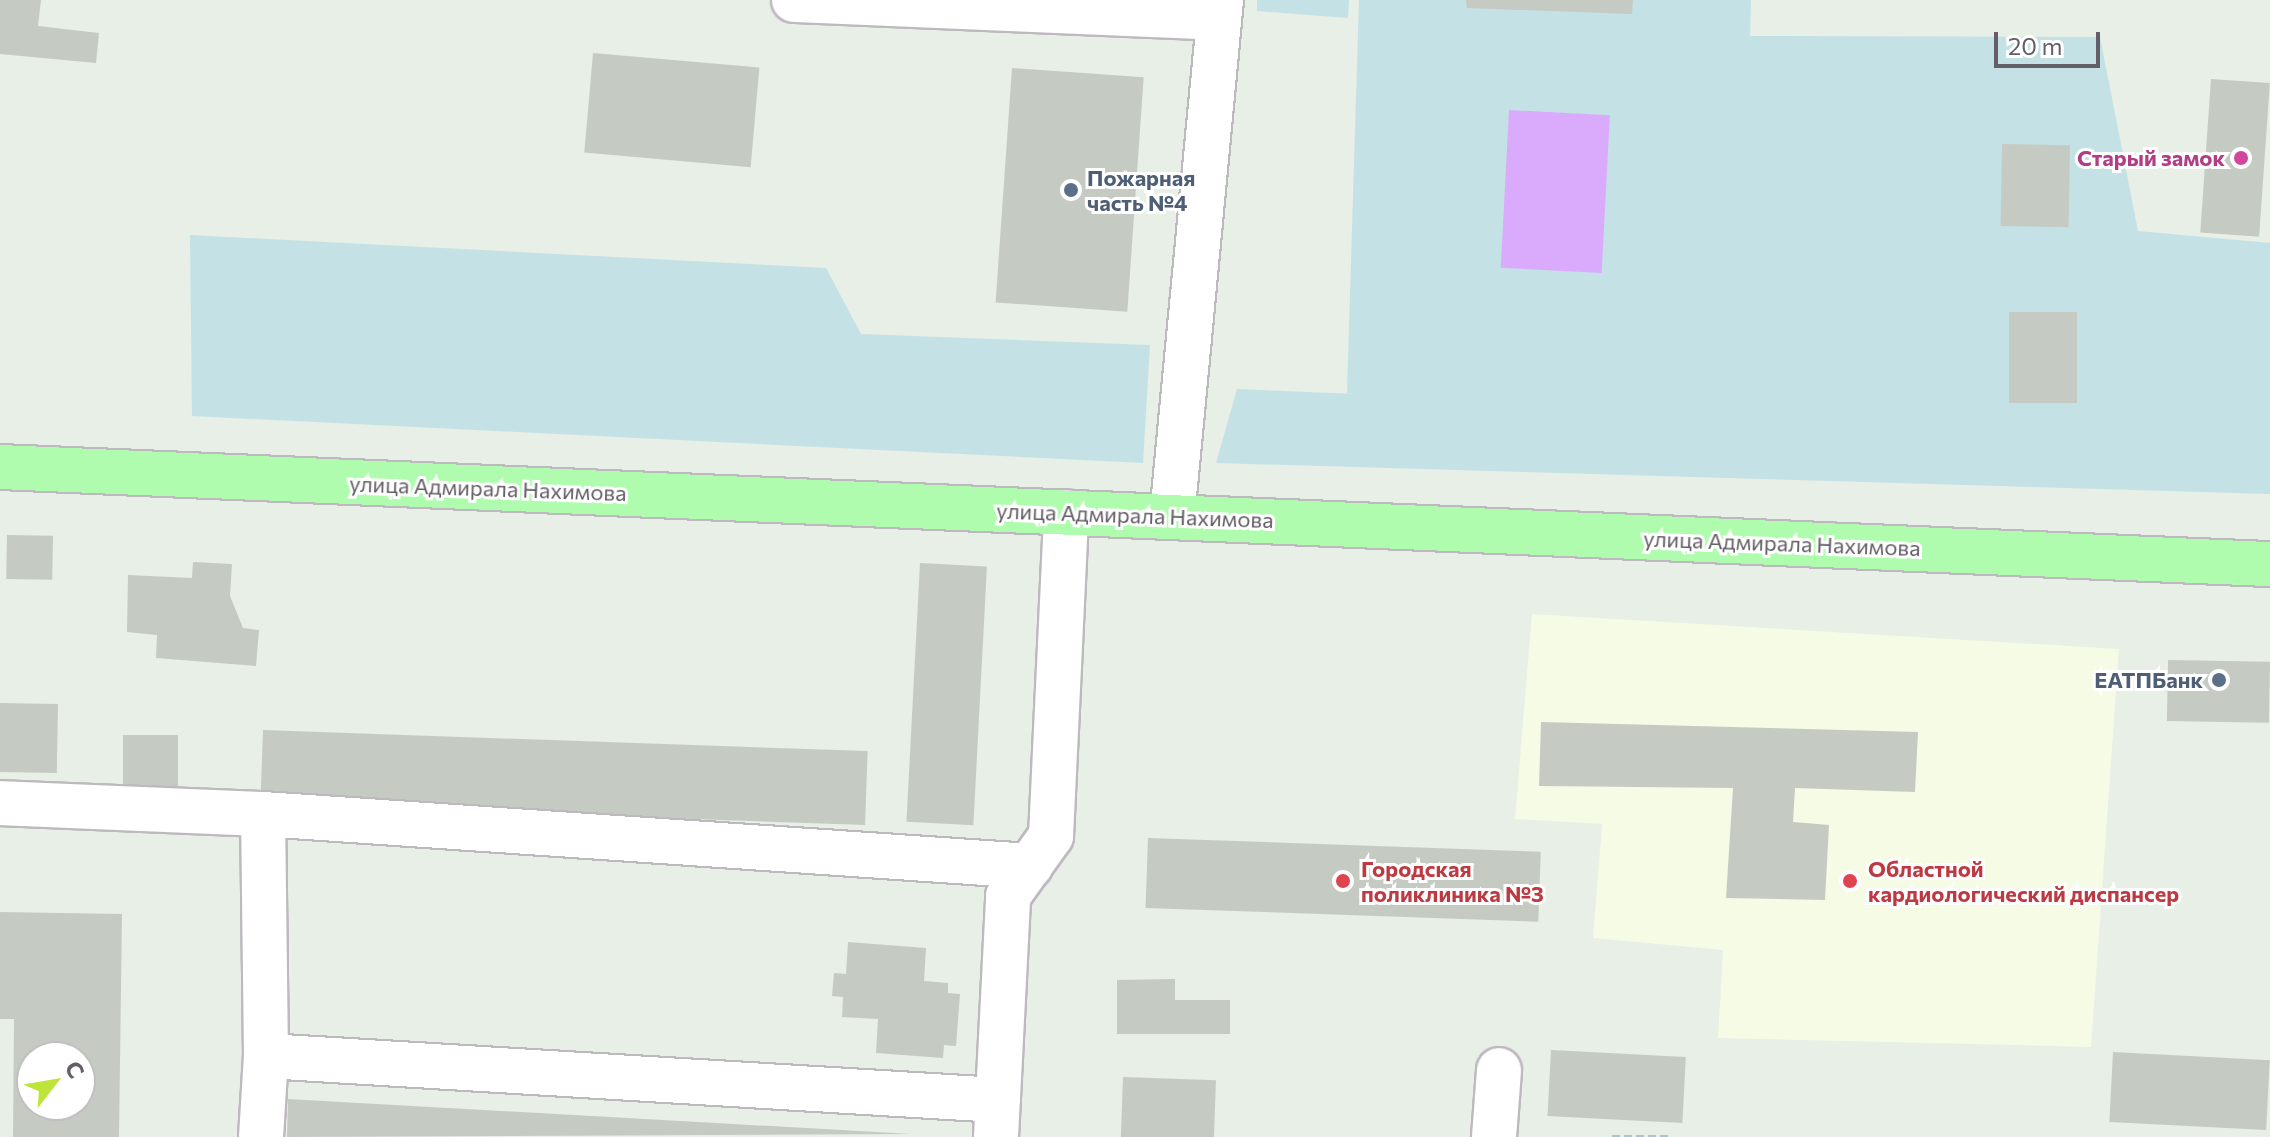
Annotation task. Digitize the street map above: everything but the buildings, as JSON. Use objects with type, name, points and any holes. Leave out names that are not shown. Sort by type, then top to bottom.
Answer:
[{"type":"main road","name":"улица Адмирала Нахимова","points":[[0,467],[2270,564]]},
{"type":"lane","points":[[794,0],[1220,9],[1172,517]]},
{"type":"lane","points":[[266,1056],[997,1118],[1008,896],[1051,836],[1066,512]]},
{"type":"lane","points":[[0,803],[263,814],[1030,866]]},
{"type":"lane","points":[[261,1137],[266,1056],[263,814]]},
{"type":"lane","points":[[1494,1137],[1499,1070]]},
{"type":"path","points":[[1612,1137],[1672,1137]]},
{"type":"shaded area","points":[[1257,0],[1349,0],[1348,18],[1257,11]]},
{"type":"shaded area","points":[[1359,0],[1751,0],[1750,36],[2100,37],[2138,231],[2270,243],[2270,494],[1216,463],[1237,389],[1357,394],[1347,393]]},
{"type":"shaded area","points":[[1509,110],[1610,115],[1602,273],[1501,268]]},
{"type":"shaded area","points":[[190,235],[826,268],[861,334],[1150,345],[1143,463],[192,416]]},
{"type":"shaded area","name":"Областной кардиологический диспансер","points":[[1532,614],[2119,649],[2091,1047],[1718,1038],[1723,950],[1593,938],[1602,824],[1515,819]]},
{"type":"place","name":"Старый замок","points":[[2241,158]]},
{"type":"place","name":"Пожарная часть №4","points":[[1071,190]]},
{"type":"place","name":"ЕАТПБанк","points":[[2219,680]]},
{"type":"place","name":"Городская поликлиника №3","points":[[1343,881]]},
{"type":"place","name":"Областной кардиологический диспансер","points":[[1850,881]]}]
